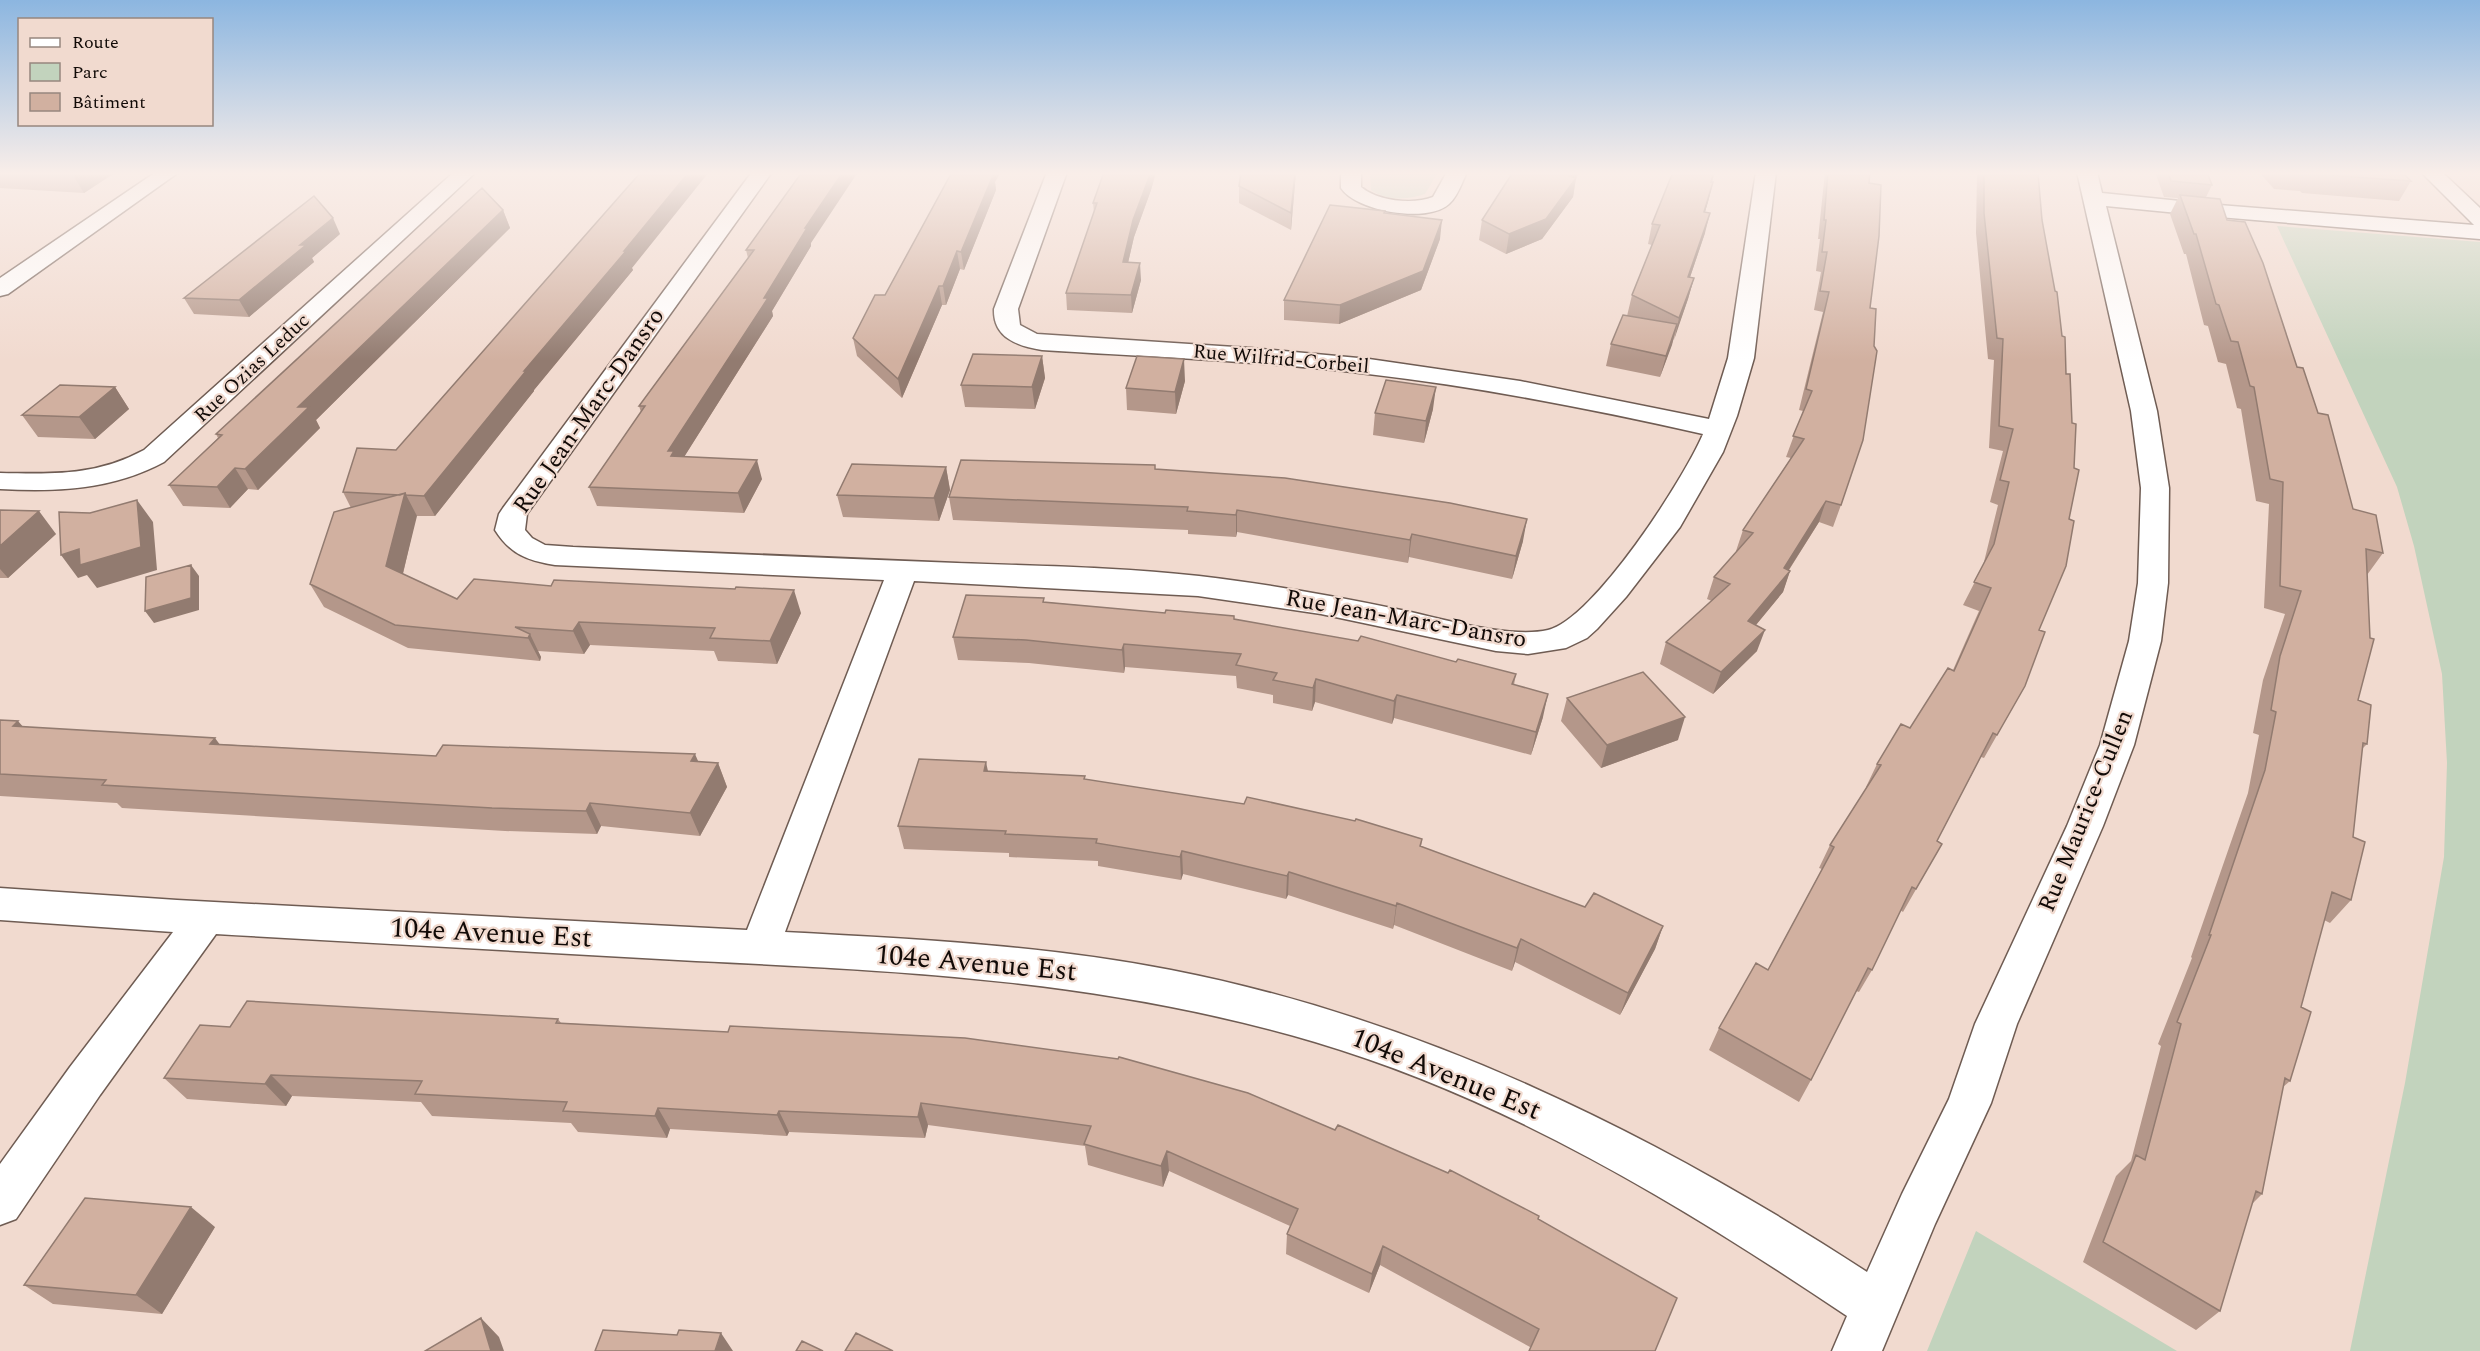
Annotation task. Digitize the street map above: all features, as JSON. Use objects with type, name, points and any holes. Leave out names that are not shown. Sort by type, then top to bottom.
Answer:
[{"type":"street","points":[[0,288],[77,235]]},
{"type":"street","name":"Rue Ozias Leduc","points":[[0,481],[56,483],[88,480],[121,472],[154,456],[397,235]]},
{"type":"street","name":"Rue Jean-Marc-Dansro","points":[[716,235],[513,514],[510,530],[518,543],[527,549],[552,555],[903,570],[1198,586],[1340,607],[1496,640],[1544,643],[1576,630],[1615,590],[1678,508],[1709,452],[1736,377],[1745,338],[1758,235]]},
{"type":"street","name":"Rue Wilfrid-Corbeil","points":[[1034,235],[1006,309],[1006,323],[1015,334],[1023,339],[1042,344],[1236,353],[1395,370],[1531,392],[1718,429]]},
{"type":"street","name":"Rue Maurice-Cullen","points":[[1857,1351],[1918,1210],[1969,1102],[1996,1024],[2097,796],[2128,711],[2145,641],[2153,583],[2155,488],[2144,411],[2103,235]]},
{"type":"street","points":[[760,947],[903,570]]},
{"type":"street","name":"104e Avenue Est","points":[[0,904],[206,918],[921,956],[1088,973],[1230,1000],[1352,1035],[1455,1073],[1584,1132],[1744,1221],[1802,1256],[1877,1307]]},
{"type":"street","points":[[0,1203],[85,1081],[206,918]]},
{"type":"green space","points":[[2281,235],[2392,235],[2480,242],[2480,1351],[2350,1351],[2405,1083],[2444,857],[2447,763],[2442,674],[2414,546],[2397,487]]},
{"type":"green space","points":[[1976,1231],[2177,1351],[1927,1351]]},
{"type":"building","points":[[264,235],[312,235],[300,245],[306,245],[239,300],[184,298]]},
{"type":"building","points":[[431,235],[477,235],[298,407],[309,407],[245,469],[235,468],[217,487],[169,485],[222,435],[216,434]]},
{"type":"building","points":[[585,235],[637,235],[424,496],[406,495],[405,493],[400,495],[343,492],[357,448],[396,450]]},
{"type":"building","points":[[757,235],[803,235],[764,298],[768,298],[668,451],[674,451],[671,456],[757,460],[738,493],[589,487],[645,406],[639,406],[754,250],[746,250]]},
{"type":"building","points":[[918,235],[968,235],[961,252],[957,251],[943,286],[939,286],[898,379],[853,338],[875,295],[885,295]]},
{"type":"building","points":[[1086,235],[1129,235],[1123,262],[1140,263],[1131,295],[1066,293]]},
{"type":"building","points":[[1315,235],[1436,235],[1423,271],[1340,305],[1284,300]]},
{"type":"building","points":[[1656,235],[1702,235],[1688,277],[1694,278],[1679,318],[1632,295]]},
{"type":"building","points":[[1824,235],[1879,235],[1870,308],[1876,309],[1874,346],[1877,351],[1863,440],[1841,505],[1826,501],[1784,568],[1790,571],[1748,621],[1765,630],[1721,672],[1666,642],[1730,584],[1714,577],[1753,533],[1743,530],[1804,439],[1793,436],[1812,391],[1806,389],[1829,292],[1820,291],[1827,252],[1822,252]]},
{"type":"building","points":[[1986,235],[2045,235],[2057,292],[2062,336],[2065,337],[2066,374],[2070,374],[2072,423],[2076,424],[2074,468],[2079,470],[2069,519],[2074,521],[2066,566],[2039,630],[2045,632],[2025,686],[1997,735],[1993,733],[1937,841],[1942,844],[1916,889],[1912,887],[1872,970],[1868,968],[1811,1080],[1719,1028],[1756,963],[1768,970],[1834,847],[1830,845],[1881,765],[1877,764],[1901,724],[1910,728],[1948,668],[1954,671],[1991,588],[1974,582],[1994,544],[2009,482],[2000,480],[2013,429],[1999,426],[2003,339],[1997,338]]},
{"type":"building","points":[[2196,235],[2251,235],[2263,263],[2297,367],[2303,368],[2318,413],[2328,415],[2353,509],[2376,515],[2383,553],[2366,549],[2370,638],[2374,639],[2358,700],[2371,705],[2367,744],[2363,743],[2353,837],[2365,842],[2351,900],[2332,892],[2301,1007],[2311,1012],[2290,1081],[2285,1078],[2262,1194],[2256,1191],[2220,1311],[2103,1242],[2136,1155],[2145,1160],[2181,1024],[2177,1022],[2211,935],[2209,935],[2265,770],[2276,712],[2271,710],[2280,656],[2301,591],[2280,586],[2283,482],[2270,479],[2254,387],[2250,386],[2238,342],[2231,341],[2219,305],[2216,304]]},
{"type":"building","points":[[1623,315],[1677,324],[1666,356],[1611,344]]},
{"type":"building","points":[[973,354],[1042,356],[1032,387],[961,385]]},
{"type":"building","points":[[1137,356],[1184,359],[1175,392],[1126,388]]},
{"type":"building","points":[[1386,380],[1436,387],[1426,421],[1375,413]]},
{"type":"building","points":[[60,385],[115,387],[79,417],[22,415]]},
{"type":"building","points":[[961,460],[1155,465],[1155,469],[1285,478],[1450,503],[1527,519],[1516,556],[1412,534],[1410,540],[1237,510],[1236,515],[1187,511],[1188,507],[949,497]]},
{"type":"building","points":[[852,464],[946,467],[934,498],[837,495]]},
{"type":"building","points":[[405,493],[386,566],[457,599],[474,579],[551,586],[554,580],[794,590],[770,641],[710,638],[715,628],[579,622],[573,631],[515,627],[530,634],[528,638],[395,625],[310,584],[334,512]]},
{"type":"building","points":[[137,500],[141,547],[80,565],[79,549],[61,555],[59,512],[90,513]]},
{"type":"building","points":[[0,510],[39,511],[0,546]]},
{"type":"building","points":[[191,565],[191,598],[145,611],[146,577]]},
{"type":"building","points":[[966,595],[1044,598],[1043,602],[1165,613],[1166,610],[1234,616],[1234,619],[1358,641],[1361,636],[1456,662],[1458,659],[1516,674],[1512,684],[1548,694],[1536,732],[1397,695],[1394,701],[1316,679],[1313,688],[1273,680],[1277,673],[1236,665],[1241,654],[1124,644],[1122,650],[1026,640],[953,637]]},
{"type":"building","points":[[1643,672],[1685,717],[1607,745],[1567,698]]},
{"type":"building","points":[[0,720],[18,721],[13,726],[215,738],[210,744],[436,756],[443,745],[695,754],[691,761],[718,763],[690,813],[590,803],[586,811],[492,808],[102,785],[106,780],[0,774]]},
{"type":"building","points":[[919,759],[986,762],[984,771],[1085,776],[1084,779],[1244,804],[1247,797],[1355,821],[1356,819],[1422,839],[1420,846],[1585,907],[1594,893],[1663,926],[1628,993],[1521,939],[1517,948],[1397,903],[1396,906],[1289,872],[1287,876],[1182,851],[1180,857],[1096,843],[1097,839],[1005,834],[1006,831],[898,826]]},
{"type":"building","points":[[247,1001],[558,1019],[556,1023],[728,1032],[730,1026],[965,1038],[1118,1059],[1119,1057],[1248,1093],[1335,1130],[1338,1125],[1448,1173],[1450,1170],[1539,1216],[1538,1219],[1677,1298],[1655,1351],[1529,1351],[1539,1329],[1383,1246],[1372,1274],[1287,1234],[1298,1209],[1167,1151],[1161,1166],[1084,1144],[1091,1126],[921,1103],[918,1117],[779,1111],[777,1115],[658,1108],[655,1116],[563,1111],[567,1102],[415,1094],[422,1081],[271,1075],[265,1084],[164,1078],[200,1025],[230,1027]]},
{"type":"building","points":[[85,1198],[191,1207],[136,1295],[24,1285]]},
{"type":"building","points":[[481,1318],[491,1351],[425,1351]]},
{"type":"building","points":[[603,1330],[677,1335],[679,1330],[721,1333],[715,1351],[595,1351]]},
{"type":"building","points":[[856,1333],[893,1351],[845,1351]]},
{"type":"building","points":[[802,1341],[823,1351],[796,1351]]}]
